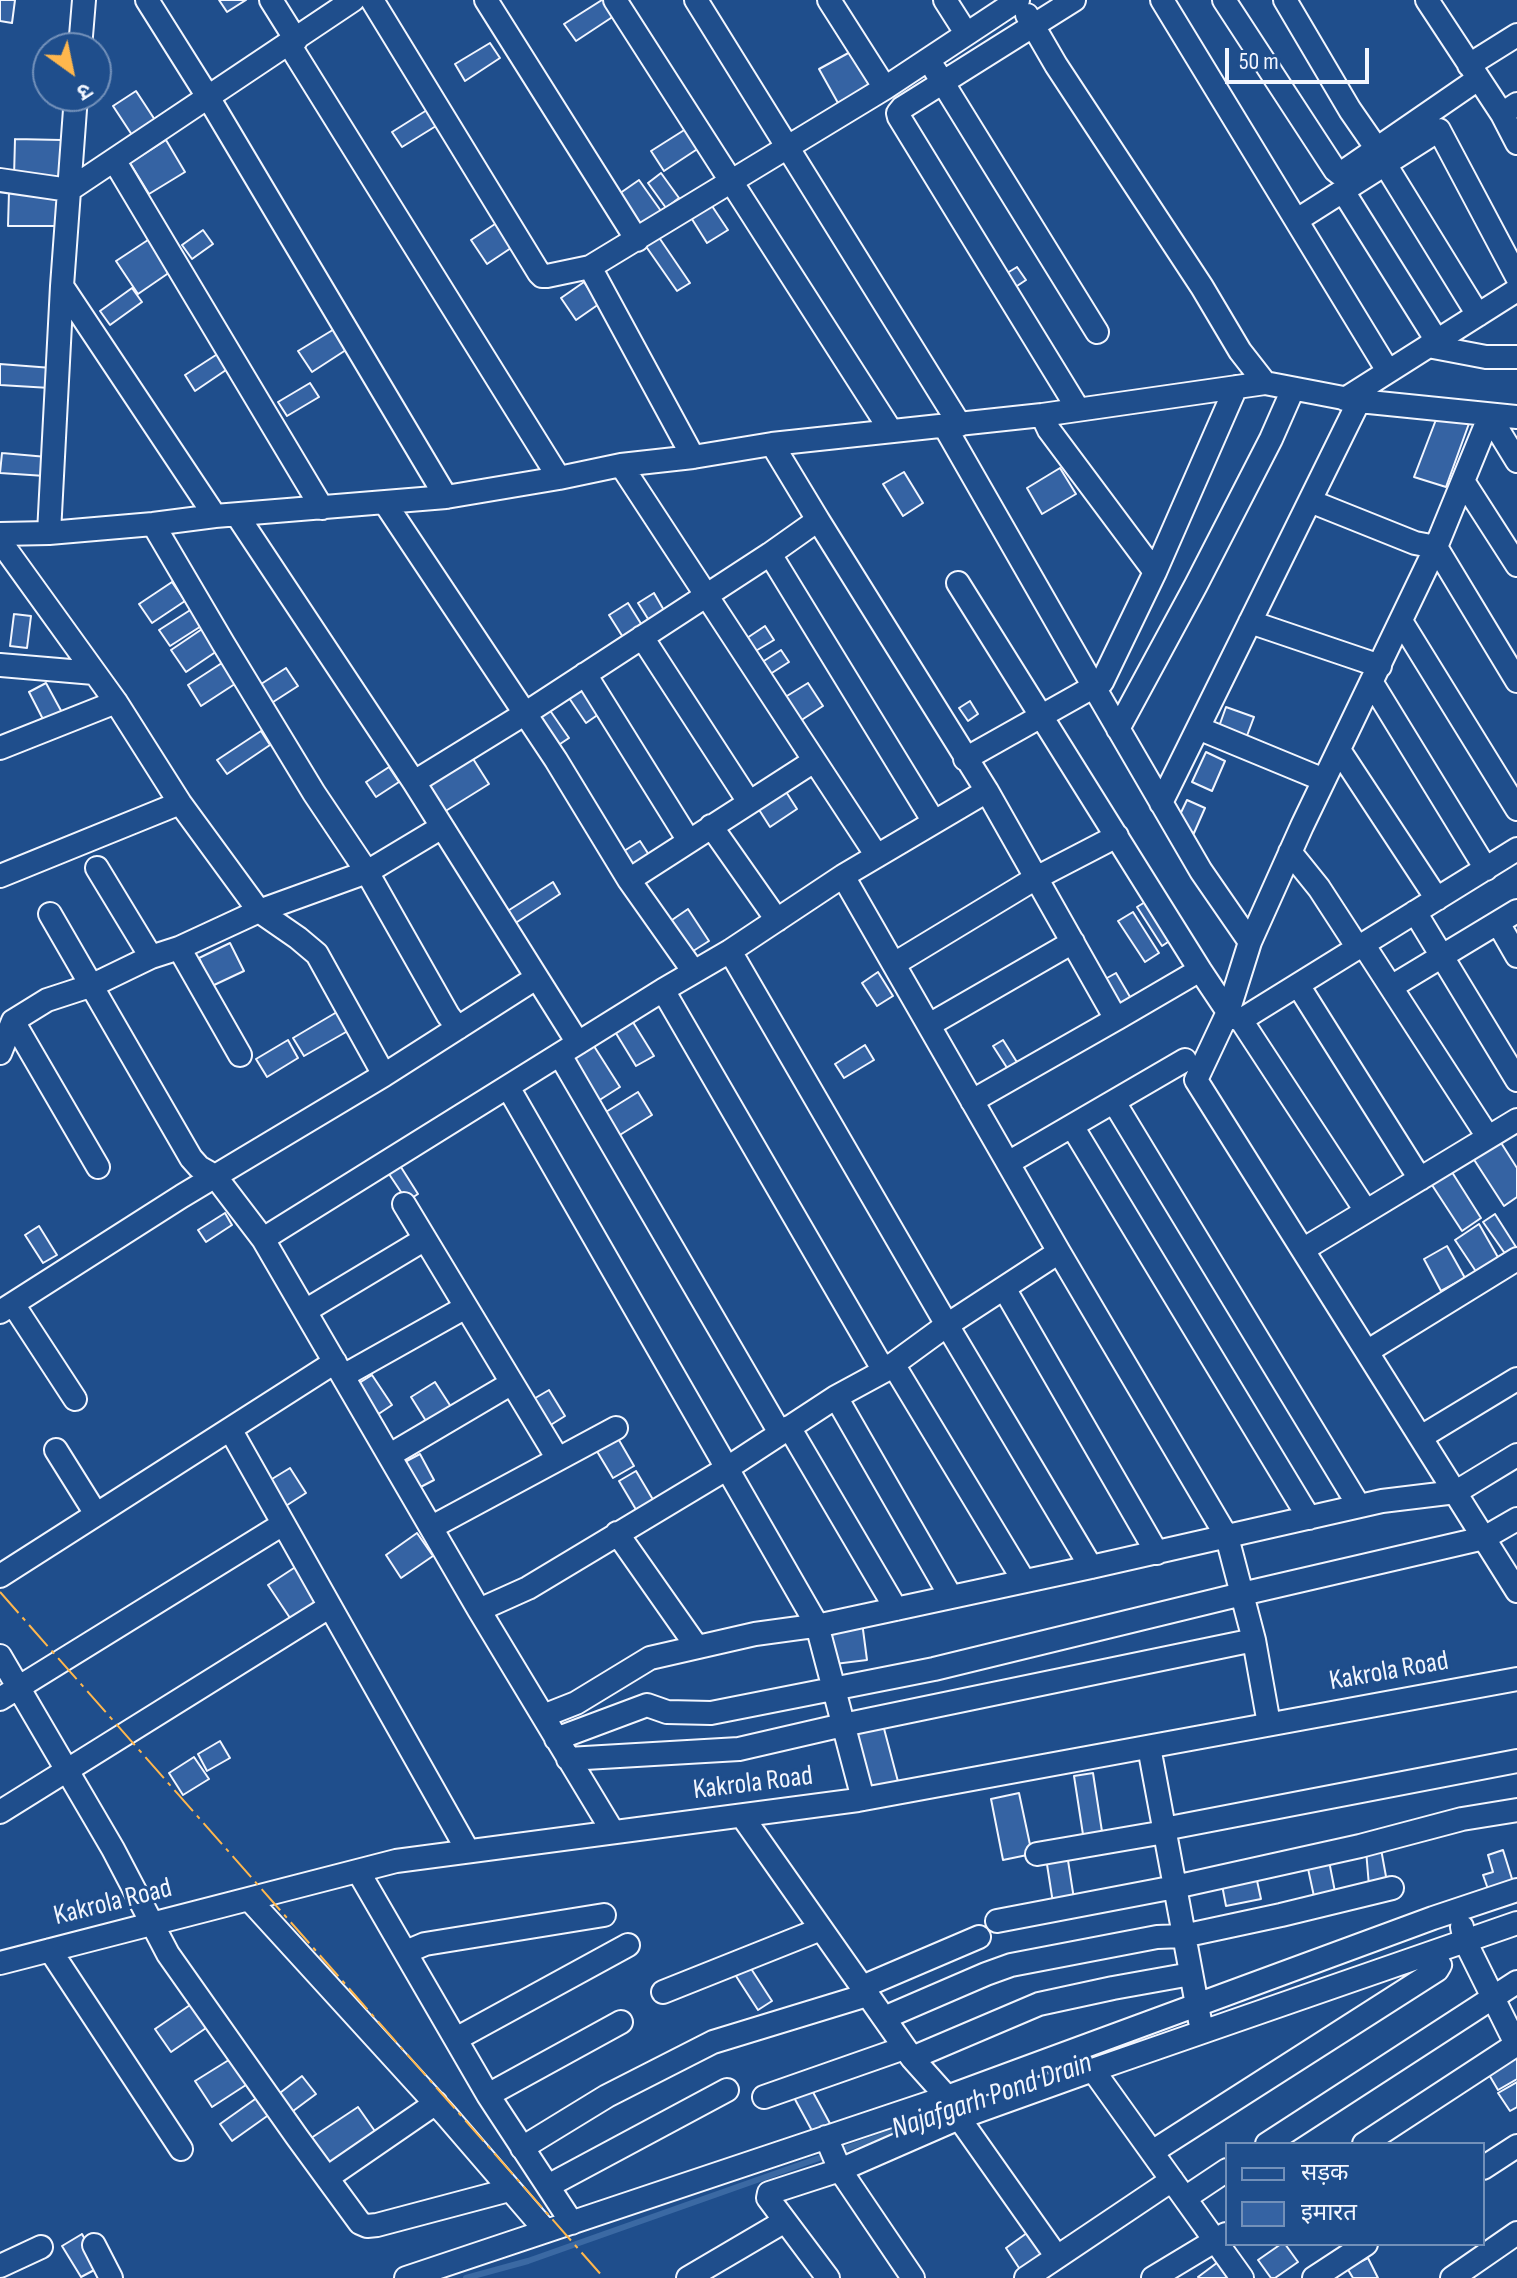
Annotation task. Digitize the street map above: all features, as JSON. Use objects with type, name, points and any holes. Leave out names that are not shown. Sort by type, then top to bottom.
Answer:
[{"type":"street","points":[[81,32],[84,0]]},
{"type":"street","points":[[147,0],[446,497]]},
{"type":"street","points":[[271,0],[292,42],[559,478]]},
{"type":"street","points":[[0,180],[69,190],[353,0]]},
{"type":"street","points":[[372,0],[542,276],[590,267],[637,240],[885,88],[1018,0],[1056,65],[1202,287],[1240,351],[1265,383]]},
{"type":"street","points":[[486,0],[637,240]]},
{"type":"street","points":[[615,0],[891,431]]},
{"type":"street","points":[[696,0],[789,147],[952,426],[1161,803],[1201,871],[1250,942]]},
{"type":"street","points":[[829,0],[885,88]]},
{"type":"street","points":[[945,0],[966,33]]},
{"type":"street","points":[[1074,0],[898,113],[1078,409]]},
{"type":"street","points":[[1162,0],[1388,371]]},
{"type":"street","points":[[1224,0],[1337,173],[1439,130],[1517,277]]},
{"type":"street","points":[[1285,0],[1478,315]]},
{"type":"street","points":[[1427,0],[1474,72],[1510,109],[1517,143]]},
{"type":"street","points":[[1297,220],[1343,191],[1517,35]]},
{"type":"street","points":[[928,59],[1097,332]]},
{"type":"street","points":[[49,533],[75,112]]},
{"type":"street","points":[[114,160],[322,508]]},
{"type":"street","points":[[1343,191],[1432,344],[1486,357],[1517,357]]},
{"type":"street","points":[[590,267],[693,457]]},
{"type":"street","points":[[62,286],[414,782],[536,978],[569,1049],[785,1430],[896,1609]]},
{"type":"street","points":[[1161,803],[1310,501],[1352,400],[1388,371],[1517,290]]},
{"type":"street","points":[[0,534],[49,533],[446,497],[621,465],[772,444],[1042,415],[1265,383],[1352,400],[1517,417]]},
{"type":"street","points":[[965,759],[1094,687],[1104,678],[1155,572],[1236,387]]},
{"type":"street","points":[[1118,729],[1196,585],[1271,439],[1293,389]]},
{"type":"street","points":[[1042,415],[1049,430],[1155,572]]},
{"type":"street","points":[[1490,416],[1517,461]]},
{"type":"street","points":[[1490,416],[1436,547],[1250,942],[1234,1016],[1196,1080],[1517,1591]]},
{"type":"street","points":[[772,444],[987,791],[1116,1019]]},
{"type":"street","points":[[621,465],[877,856]]},
{"type":"street","points":[[1463,481],[1517,565]]},
{"type":"street","points":[[1310,501],[1415,543],[1436,547],[1517,681]]},
{"type":"street","points":[[385,503],[526,713],[629,880],[694,972]]},
{"type":"street","points":[[414,782],[526,713],[818,520]]},
{"type":"street","points":[[153,524],[314,793],[367,872],[458,1028]]},
{"type":"street","points":[[0,541],[116,702],[180,803],[259,911],[317,954],[384,1075]]},
{"type":"street","points":[[770,554],[934,822]]},
{"type":"street","points":[[958,583],[1200,970],[1366,1211]]},
{"type":"street","points":[[1401,621],[1517,809]]},
{"type":"street","points":[[1250,622],[1376,675],[1486,869]]},
{"type":"street","points":[[642,637],[749,802]]},
{"type":"street","points":[[0,665],[94,673]]},
{"type":"street","points":[[585,674],[689,841]]},
{"type":"street","points":[[0,748],[116,702]]},
{"type":"street","points":[[1198,728],[1324,780]]},
{"type":"street","points":[[1339,750],[1437,899]]},
{"type":"street","points":[[629,880],[814,761]]},
{"type":"street","points":[[263,1239],[730,951],[843,876],[987,791]]},
{"type":"street","points":[[0,876],[180,803]]},
{"type":"street","points":[[711,826],[777,920]]},
{"type":"street","points":[[0,1053],[13,1021],[47,1000],[93,985],[259,911],[367,872],[442,827]]},
{"type":"street","points":[[894,964],[1036,878],[1117,836]]},
{"type":"street","points":[[1234,1016],[1298,985],[1517,849]]},
{"type":"street","points":[[1290,852],[1391,987],[1488,1137]]},
{"type":"street","points":[[97,868],[151,957]]},
{"type":"street","points":[[843,876],[1227,1537],[1254,1640],[1269,1724]]},
{"type":"street","points":[[1415,912],[1517,1080]]},
{"type":"street","points":[[50,914],[191,1158],[215,1176],[263,1239],[479,1610],[613,1832]]},
{"type":"street","points":[[1391,987],[1508,917],[1517,956]]},
{"type":"street","points":[[929,1025],[1073,942]]},
{"type":"street","points":[[179,948],[240,1055]]},
{"type":"street","points":[[730,951],[1091,1567]]},
{"type":"street","points":[[972,1101],[1200,970]]},
{"type":"street","points":[[75,1399],[6,1308],[536,978]]},
{"type":"street","points":[[1298,985],[1420,1179]]},
{"type":"street","points":[[663,990],[888,1367],[1024,1581]]},
{"type":"street","points":[[13,1021],[98,1167]]},
{"type":"street","points":[[1008,1163],[1185,1060]]},
{"type":"street","points":[[508,1087],[817,1625],[863,1799]]},
{"type":"street","points":[[1114,1102],[1359,1506]]},
{"type":"street","points":[[1304,1249],[1517,1120]]},
{"type":"street","points":[[1072,1126],[1309,1518]]},
{"type":"street","points":[[404,1204],[558,1459]]},
{"type":"street","points":[[305,1311],[425,1239]]},
{"type":"street","points":[[479,1610],[528,1588],[726,1469],[888,1367],[1059,1252]]},
{"type":"street","points":[[1368,1351],[1517,1259]]},
{"type":"street","points":[[1004,1288],[1157,1553]]},
{"type":"street","points":[[0,1576],[230,1429],[339,1369],[466,1307]]},
{"type":"street","points":[[1421,1437],[1517,1379]]},
{"type":"street","points":[[390,1455],[512,1383]]},
{"type":"street","points":[[836,1397],[951,1597]]},
{"type":"street","points":[[432,1527],[616,1428]]},
{"type":"street","points":[[230,1429],[468,1851]]},
{"type":"street","points":[[56,1450],[96,1514]]},
{"type":"street","points":[[543,1716],[576,1703],[650,1658],[755,1634],[896,1609],[1382,1501],[1456,1492],[1517,1455]]},
{"type":"street","points":[[556,1739],[647,1705],[667,1712],[711,1713],[934,1669],[1484,1538],[1517,1519]]},
{"type":"street","points":[[9,1693],[283,1524]]},
{"type":"street","points":[[617,1533],[697,1647]]},
{"type":"street","points":[[0,1812],[329,1607]]},
{"type":"street","points":[[568,1759],[739,1749],[1254,1640]]},
{"type":"street","points":[[0,1656],[9,1693],[67,1771],[168,1954],[360,2223],[367,2226],[509,2190]]},
{"type":"street","name":"Kakrola Road","points":[[0,1963],[396,1861],[863,1799],[1517,1679]]},
{"type":"street","points":[[1149,1747],[1199,2020]]},
{"type":"street","points":[[1037,1854],[1517,1761]]},
{"type":"street","points":[[997,1921],[1175,1887],[1360,1846],[1462,1819],[1517,1810]]},
{"type":"street","points":[[742,1816],[908,2053],[953,2108],[1057,2257]]},
{"type":"street","points":[[358,1871],[488,2095],[572,2223]]},
{"type":"street","points":[[884,2018],[1011,1965],[1157,1937],[1183,1936],[1392,1888]]},
{"type":"street","points":[[828,2278],[768,2194],[833,2153],[953,2108],[1093,2070],[1199,2020],[1431,1953],[1462,1926],[1517,1890]]},
{"type":"street","points":[[249,1899],[436,2103],[546,2231]]},
{"type":"street","points":[[406,1952],[425,1944],[604,1915]]},
{"type":"street","points":[[406,2278],[572,2223],[833,2153],[1462,1926],[1517,1923]]},
{"type":"street","points":[[1367,2142],[1517,2045],[1462,1926]]},
{"type":"street","points":[[663,1992],[821,1929]]},
{"type":"street","points":[[522,2148],[607,2096],[713,2042],[865,1991],[979,1937]]},
{"type":"street","points":[[456,2039],[628,1945]]},
{"type":"street","points":[[50,1950],[181,2149]]},
{"type":"street","points":[[1152,2152],[1437,1970],[1440,1965],[1431,1953]]},
{"type":"street","points":[[764,2097],[908,2053],[1039,2004],[1191,1974]]},
{"type":"street","points":[[1270,2142],[1517,1982]]},
{"type":"street","points":[[488,2095],[621,2022]]},
{"type":"street","points":[[1093,2070],[1179,2189],[1221,2237],[1153,2278]]},
{"type":"street","points":[[548,2186],[727,2090]]},
{"type":"street","points":[[327,2178],[436,2103]]},
{"type":"street","points":[[1485,2167],[1517,2146]]},
{"type":"street","points":[[833,2153],[913,2278]]},
{"type":"street","points":[[1026,2278],[1057,2257],[1179,2189],[1225,2171]]},
{"type":"street","points":[[688,2278],[785,2221]]},
{"type":"street","points":[[1452,2278],[1517,2233]]},
{"type":"street","points":[[94,2245],[111,2278]]},
{"type":"street","points":[[1226,2246],[1242,2278]]},
{"type":"street","points":[[1314,2278],[1363,2246]]},
{"type":"street","points":[[1,2262],[41,2247]]},
{"type":"building","points":[[0,0],[15,0],[12,23],[0,21]]},
{"type":"building","points":[[219,0],[246,0],[227,12]]},
{"type":"building","points":[[602,0],[608,0],[617,14],[576,41],[564,24]]},
{"type":"building","points":[[490,43],[500,58],[465,81],[455,64]]},
{"type":"building","points":[[852,51],[871,85],[838,103],[819,69]]},
{"type":"building","points":[[136,91],[157,123],[134,138],[113,106]]},
{"type":"building","points":[[427,110],[436,126],[402,147],[392,132]]},
{"type":"building","points":[[689,127],[702,146],[664,171],[651,151]]},
{"type":"building","points":[[15,139],[61,140],[61,178],[14,177]]},
{"type":"building","points":[[166,140],[185,172],[149,194],[130,163]]},
{"type":"building","points":[[661,173],[679,198],[666,208],[648,183]]},
{"type":"building","points":[[639,180],[661,211],[638,227],[616,196]]},
{"type":"building","points":[[9,192],[58,192],[58,226],[8,226]]},
{"type":"building","points":[[710,203],[728,230],[707,243],[690,216]]},
{"type":"building","points":[[498,222],[514,246],[487,264],[471,240]]},
{"type":"building","points":[[203,230],[213,244],[192,259],[182,245]]},
{"type":"building","points":[[658,236],[690,283],[677,291],[645,245]]},
{"type":"building","points":[[151,238],[173,270],[138,294],[116,261]]},
{"type":"building","points":[[1017,267],[1026,280],[1008,292],[999,278]]},
{"type":"building","points":[[584,282],[599,304],[576,320],[561,298]]},
{"type":"building","points":[[132,288],[142,302],[110,325],[100,311]]},
{"type":"building","points":[[336,328],[349,348],[312,372],[298,351]]},
{"type":"building","points":[[219,353],[229,368],[195,391],[185,375]]},
{"type":"building","points":[[0,364],[52,368],[50,388],[0,385]]},
{"type":"building","points":[[310,383],[319,397],[287,416],[278,402]]},
{"type":"building","points":[[1437,417],[1471,418],[1446,487],[1414,477]]},
{"type":"building","points":[[2,453],[47,457],[45,476],[0,473]]},
{"type":"building","points":[[1060,468],[1076,494],[1042,514],[1027,488]]},
{"type":"building","points":[[904,472],[923,503],[903,516],[883,484]]},
{"type":"building","points":[[172,582],[185,601],[152,623],[139,604]]},
{"type":"building","points":[[654,593],[665,612],[650,622],[638,603]]},
{"type":"building","points":[[628,603],[645,630],[626,642],[609,615]]},
{"type":"building","points":[[195,607],[206,623],[170,646],[159,630]]},
{"type":"building","points":[[14,614],[31,616],[27,648],[10,646]]},
{"type":"building","points":[[765,626],[774,640],[749,655],[741,642]]},
{"type":"building","points":[[205,627],[220,649],[186,672],[171,650]]},
{"type":"building","points":[[781,650],[789,662],[764,678],[756,666]]},
{"type":"building","points":[[228,659],[241,680],[201,706],[188,685]]},
{"type":"building","points":[[286,668],[298,686],[270,704],[258,686]]},
{"type":"building","points":[[46,683],[65,718],[47,727],[29,692]]},
{"type":"building","points":[[808,683],[823,706],[797,723],[782,699]]},
{"type":"building","points":[[580,686],[599,714],[586,723],[567,695]]},
{"type":"building","points":[[970,701],[978,714],[968,721],[959,708]]},
{"type":"building","points":[[1226,707],[1254,717],[1245,741],[1217,732]]},
{"type":"building","points":[[549,709],[569,738],[554,748],[534,719]]},
{"type":"building","points":[[261,731],[270,745],[227,774],[217,760]]},
{"type":"building","points":[[1206,752],[1225,761],[1212,791],[1192,782]]},
{"type":"building","points":[[470,754],[489,784],[444,812],[425,783]]},
{"type":"building","points":[[389,767],[399,782],[376,797],[366,782]]},
{"type":"building","points":[[783,787],[797,809],[770,827],[756,805]]},
{"type":"building","points":[[1187,800],[1205,808],[1194,833],[1175,825]]},
{"type":"building","points":[[640,841],[651,858],[627,873],[616,856]]},
{"type":"building","points":[[553,882],[560,894],[514,924],[506,912]]},
{"type":"building","points":[[1150,899],[1174,938],[1162,946],[1137,907]]},
{"type":"building","points":[[688,909],[709,941],[690,953],[669,922]]},
{"type":"building","points":[[1133,912],[1159,953],[1145,962],[1118,921]]},
{"type":"building","points":[[230,943],[244,971],[212,986],[199,958]]},
{"type":"building","points":[[878,972],[893,996],[877,1006],[862,983]]},
{"type":"building","points":[[1116,973],[1133,1002],[1115,1013],[1098,983]]},
{"type":"building","points":[[342,1009],[353,1028],[304,1056],[293,1038]]},
{"type":"building","points":[[631,1019],[654,1056],[636,1066],[614,1030]]},
{"type":"building","points":[[288,1040],[298,1058],[267,1077],[256,1059]]},
{"type":"building","points":[[1003,1040],[1020,1067],[1011,1074],[993,1046]]},
{"type":"building","points":[[592,1043],[620,1087],[598,1101],[570,1057]]},
{"type":"building","points":[[865,1045],[874,1060],[844,1078],[835,1064]]},
{"type":"building","points":[[638,1092],[652,1115],[615,1138],[601,1115]]},
{"type":"building","points":[[1498,1138],[1517,1168],[1517,1197],[1504,1206],[1471,1155]]},
{"type":"building","points":[[399,1164],[418,1194],[407,1201],[387,1171]]},
{"type":"building","points":[[1450,1169],[1481,1218],[1462,1231],[1430,1182]]},
{"type":"building","points":[[225,1213],[232,1225],[206,1242],[198,1230]]},
{"type":"building","points":[[1495,1214],[1516,1247],[1506,1255],[1483,1222]]},
{"type":"building","points":[[1479,1224],[1499,1259],[1477,1273],[1455,1240]]},
{"type":"building","points":[[39,1226],[57,1255],[43,1263],[25,1235]]},
{"type":"building","points":[[1447,1246],[1465,1278],[1441,1291],[1424,1259]]},
{"type":"building","points":[[372,1375],[392,1405],[371,1419],[351,1388]]},
{"type":"building","points":[[435,1382],[455,1413],[431,1429],[411,1397]]},
{"type":"building","points":[[549,1390],[565,1416],[541,1431],[525,1404]]},
{"type":"building","points":[[616,1435],[634,1466],[613,1478],[595,1448]]},
{"type":"building","points":[[420,1454],[434,1480],[413,1491],[399,1465]]},
{"type":"building","points":[[290,1468],[306,1493],[278,1511],[262,1485]]},
{"type":"building","points":[[636,1471],[655,1503],[638,1513],[619,1481]]},
{"type":"building","points":[[417,1533],[433,1556],[401,1578],[386,1555]]},
{"type":"building","points":[[300,1564],[326,1603],[294,1624],[268,1585]]},
{"type":"building","points":[[862,1622],[867,1660],[835,1664],[831,1627]]},
{"type":"building","points":[[882,1721],[900,1789],[870,1797],[852,1730]]},
{"type":"building","points":[[220,1741],[230,1758],[207,1771],[198,1754]]},
{"type":"building","points":[[194,1757],[209,1779],[183,1795],[169,1773]]},
{"type":"building","points":[[1093,1773],[1103,1838],[1084,1841],[1074,1776]]},
{"type":"building","points":[[1019,1793],[1032,1854],[1003,1860],[991,1799]]},
{"type":"building","points":[[1381,1849],[1387,1882],[1369,1886],[1366,1850]]},
{"type":"building","points":[[1503,1850],[1513,1882],[1488,1889],[1483,1875],[1493,1872],[1488,1855]]},
{"type":"building","points":[[1067,1854],[1074,1899],[1053,1903],[1046,1858]]},
{"type":"building","points":[[1329,1861],[1336,1897],[1315,1901],[1307,1864]]},
{"type":"building","points":[[1256,1876],[1261,1899],[1226,1906],[1222,1885]]},
{"type":"building","points":[[748,1964],[772,2001],[758,2010],[734,1973]]},
{"type":"building","points":[[193,2003],[209,2026],[171,2052],[155,2029]]},
{"type":"building","points":[[1513,2052],[1517,2058],[1517,2079],[1498,2090],[1485,2068]]},
{"type":"building","points":[[232,2058],[249,2083],[212,2107],[195,2081]]},
{"type":"building","points":[[302,2076],[316,2094],[285,2117],[272,2099]]},
{"type":"building","points":[[1517,2082],[1517,2107],[1510,2111],[1498,2093]]},
{"type":"building","points":[[808,2083],[833,2129],[816,2138],[791,2092]]},
{"type":"building","points":[[258,2097],[270,2114],[232,2141],[220,2124]]},
{"type":"building","points":[[358,2107],[379,2137],[325,2173],[305,2142]]},
{"type":"building","points":[[1031,2230],[1047,2254],[1021,2271],[1006,2248]]},
{"type":"building","points":[[82,2234],[100,2267],[81,2277],[62,2246]]},
{"type":"building","points":[[1278,2246],[1286,2246],[1298,2262],[1271,2278],[1258,2260]]},
{"type":"building","points":[[1368,2258],[1378,2278],[1353,2278],[1347,2268]]},
{"type":"building","points":[[1218,2262],[1230,2278],[1198,2277]]},
{"type":"waterway","name":"Najafgarh Pond Drain","points":[[466,2278],[528,2261],[935,2117]]},
{"type":"power","points":[[0,1592],[604,2278]]}]
